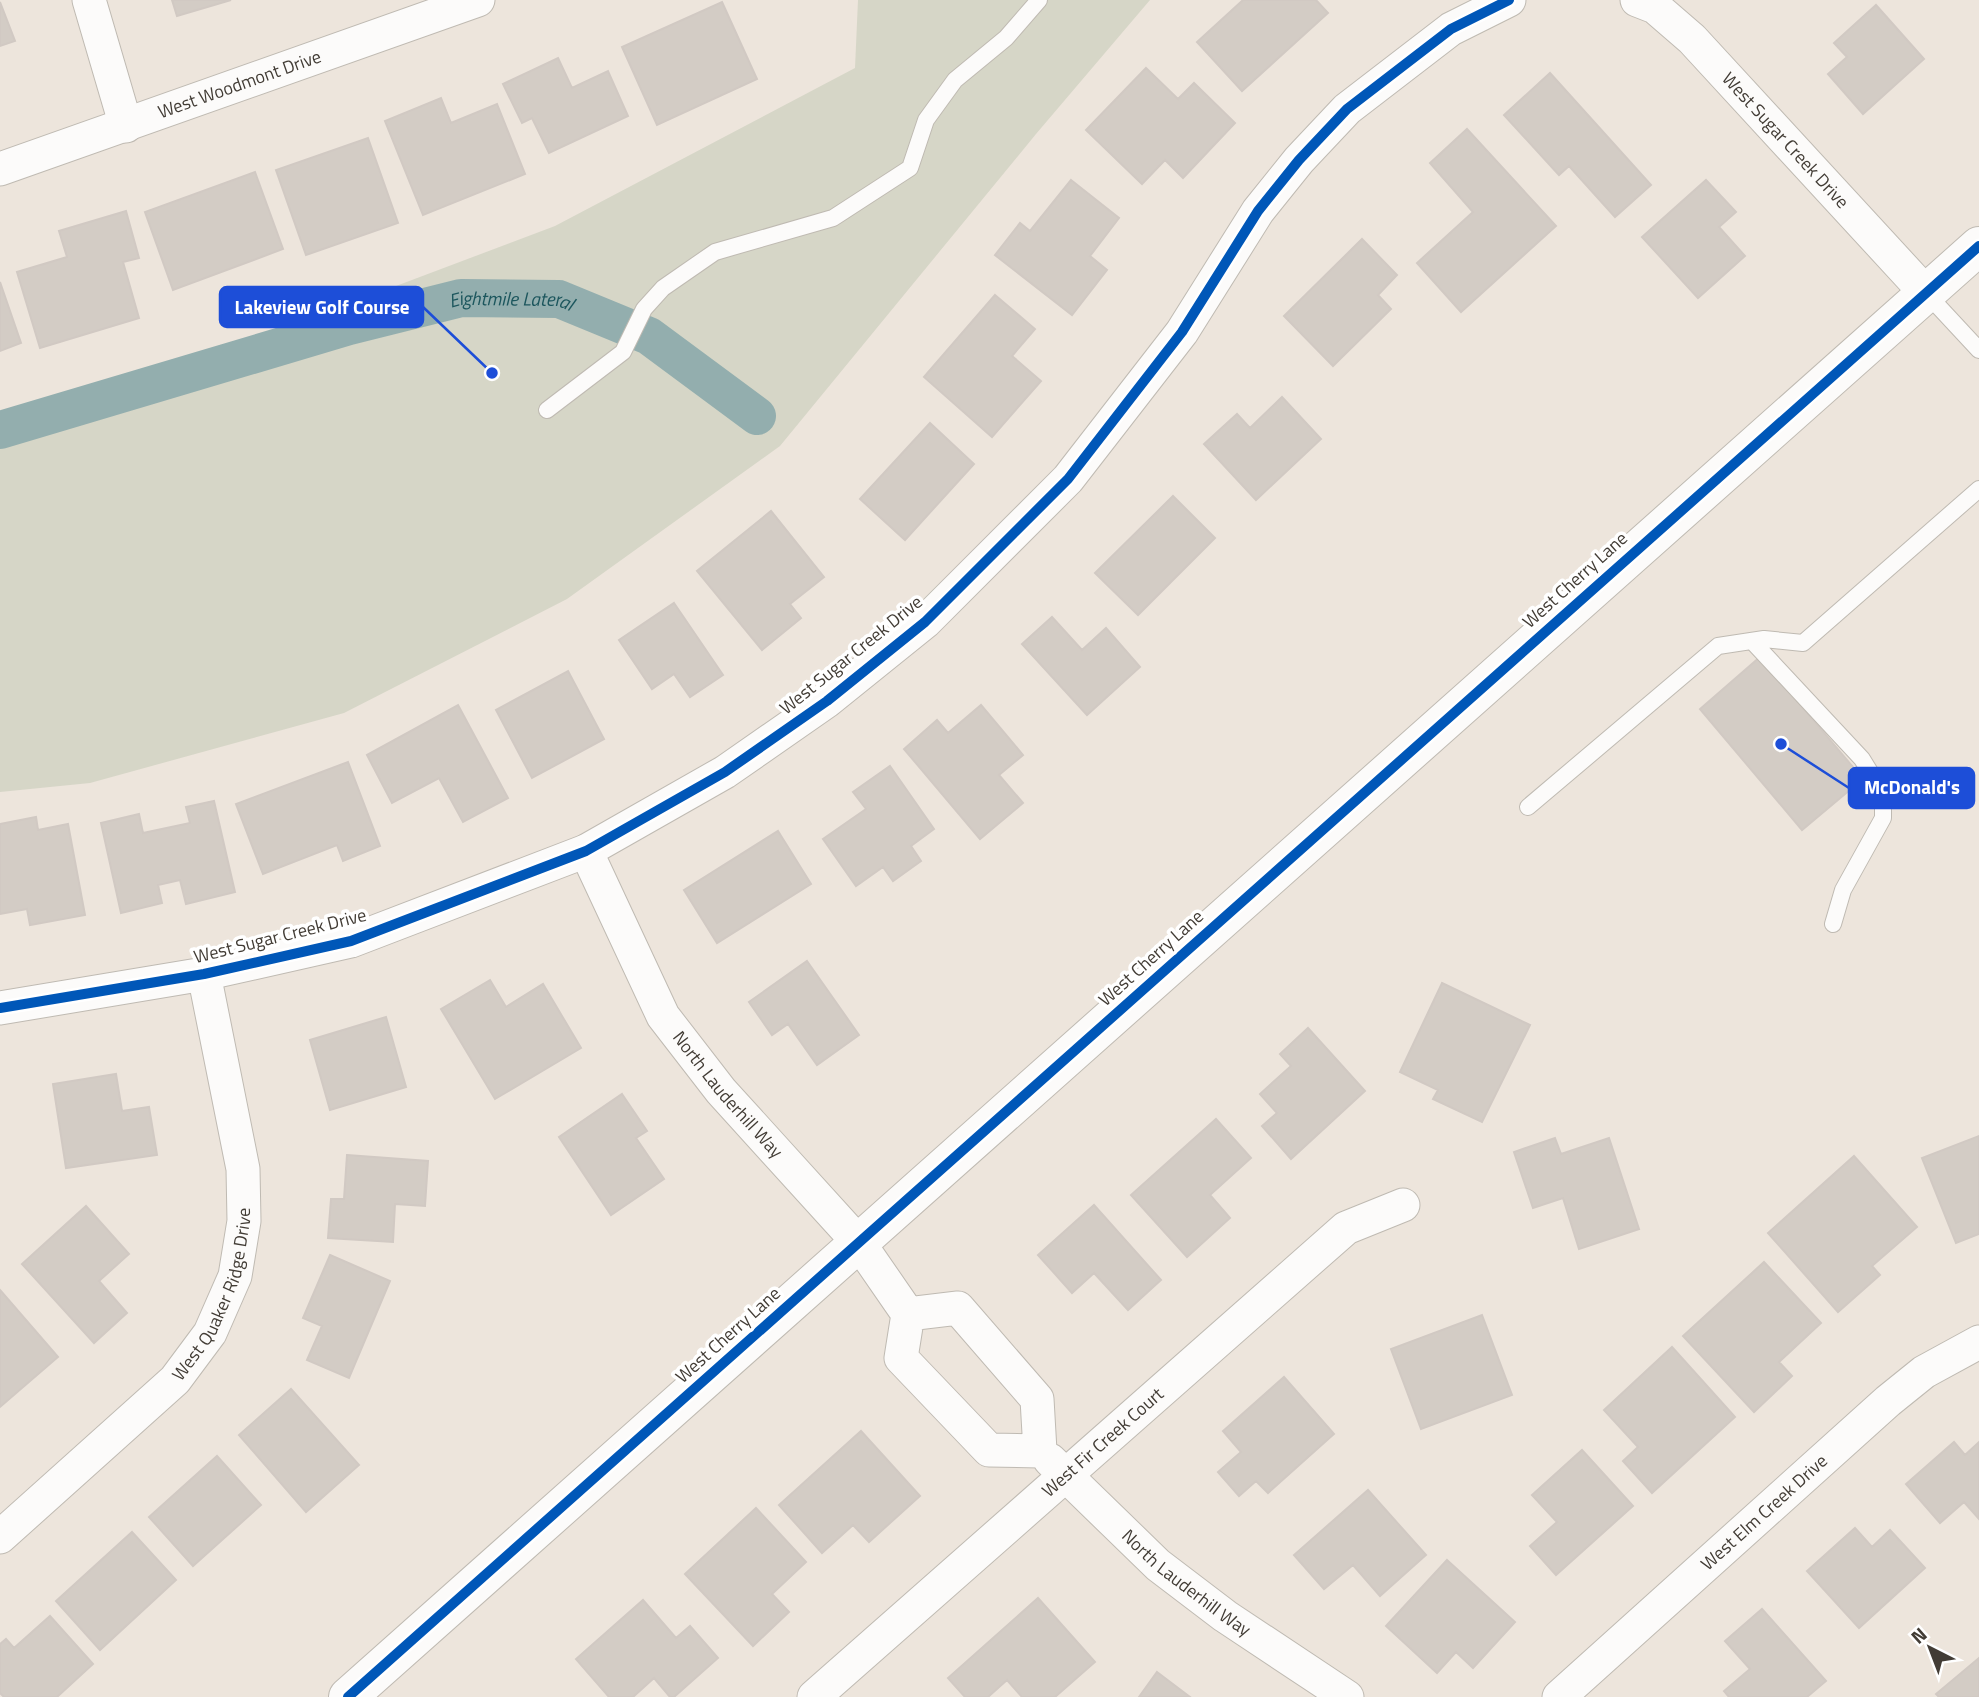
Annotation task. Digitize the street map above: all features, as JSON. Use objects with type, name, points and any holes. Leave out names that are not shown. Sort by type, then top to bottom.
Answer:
[{"type":"main road","name":"West Cherry Lane","points":[[348,1697],[1979,246]]},
{"type":"street","points":[[89,0],[126,125]]},
{"type":"street","name":"West Woodmont Drive","points":[[0,169],[478,0]]},
{"type":"street","name":"West Sugar Creek Drive","points":[[0,1008],[204,974],[351,941],[586,851],[725,772],[827,701],[925,622],[1068,479],[1182,332],[1258,211],[1298,160],[1347,110],[1451,29],[1509,0]]},
{"type":"street","name":"West Sugar Creek Drive","points":[[1637,0],[1655,7],[1692,39],[1925,292]]},
{"type":"street","name":"North Lauderhill Way","points":[[586,851],[663,1016],[721,1091],[859,1243],[908,1314]]},
{"type":"street","name":"West Quaker Ridge Drive","points":[[0,1537],[174,1380],[209,1332],[235,1276],[244,1221],[243,1169],[204,974]]},
{"type":"street","name":"West Fir Creek Court","points":[[814,1697],[1346,1228],[1403,1205]]},
{"type":"street","points":[[958,1308],[1037,1399],[1040,1451],[989,1450],[901,1358],[908,1314],[958,1308]]},
{"type":"street","name":"West Elm Creek Drive","points":[[1559,1697],[1888,1401],[1924,1372],[1979,1342]]},
{"type":"street","name":"North Lauderhill Way","points":[[1040,1451],[1158,1565],[1225,1616],[1347,1697]]},
{"type":"lane","points":[[547,410],[623,352],[644,309],[663,288],[715,252],[833,218],[910,168],[926,120],[955,80],[1006,38],[1039,0]]},
{"type":"lane","points":[[1925,292],[1979,350]]},
{"type":"lane","points":[[1528,807],[1718,646],[1752,641],[1803,643],[1979,489]]},
{"type":"lane","points":[[1752,641],[1862,759],[1883,793],[1883,818],[1843,890],[1833,924]]},
{"type":"shaded area","points":[[858,0],[1150,0],[1036,134],[780,446],[567,599],[344,713],[90,783],[0,792],[0,419],[290,326],[555,226],[855,68]]},
{"type":"building","points":[[172,0],[231,0],[177,16]]},
{"type":"building","points":[[1243,0],[1316,0],[1328,13],[1242,91],[1197,42]]},
{"type":"building","points":[[0,2],[15,41],[0,46]]},
{"type":"building","points":[[722,2],[757,79],[657,125],[622,47]]},
{"type":"building","points":[[1876,5],[1924,59],[1863,114],[1828,74],[1847,57],[1834,43]]},
{"type":"building","points":[[558,58],[572,88],[608,71],[628,116],[549,153],[532,118],[522,123],[503,84]]},
{"type":"building","points":[[1146,68],[1178,99],[1194,83],[1235,123],[1183,178],[1165,160],[1142,184],[1086,130]]},
{"type":"building","points":[[1550,73],[1651,185],[1615,217],[1569,166],[1559,175],[1504,115]]},
{"type":"building","points":[[441,98],[451,123],[497,104],[525,174],[423,215],[385,121]]},
{"type":"building","points":[[1467,129],[1556,226],[1461,312],[1417,263],[1473,212],[1430,163]]},
{"type":"building","points":[[368,138],[398,223],[306,255],[276,170]]},
{"type":"building","points":[[255,172],[283,249],[173,290],[145,212]]},
{"type":"building","points":[[1071,180],[1119,218],[1090,256],[1107,270],[1072,315],[995,255],[1020,223],[1030,231]]},
{"type":"building","points":[[1706,180],[1736,212],[1719,227],[1745,256],[1698,298],[1642,237]]},
{"type":"building","points":[[126,211],[139,258],[123,262],[139,318],[40,348],[17,272],[67,257],[59,231]]},
{"type":"building","points":[[1362,239],[1397,275],[1378,295],[1391,309],[1333,366],[1284,316]]},
{"type":"building","points":[[0,282],[21,343],[0,351]]},
{"type":"building","points":[[995,295],[1035,329],[1012,356],[1041,381],[992,437],[924,377]]},
{"type":"building","points":[[1282,397],[1321,439],[1256,500],[1204,444],[1237,414],[1250,428]]},
{"type":"building","points":[[930,423],[974,464],[905,540],[860,499]]},
{"type":"building","points":[[1173,496],[1215,538],[1138,615],[1095,573]]},
{"type":"building","points":[[771,511],[824,577],[790,604],[801,618],[762,650],[697,571]]},
{"type":"building","points":[[674,603],[723,675],[690,697],[674,674],[652,689],[619,640]]},
{"type":"building","points":[[1052,617],[1082,650],[1106,628],[1140,667],[1087,715],[1022,644]]},
{"type":"building","points":[[1760,657],[1863,779],[1802,830],[1700,709]]},
{"type":"building","points":[[568,671],[604,739],[532,778],[496,710]]},
{"type":"building","points":[[458,705],[508,798],[463,822],[439,778],[392,803],[367,755]]},
{"type":"building","points":[[981,705],[1023,755],[999,775],[1023,803],[980,839],[904,749],[937,720],[948,733]]},
{"type":"building","points":[[348,762],[380,846],[343,861],[337,845],[263,874],[236,804]]},
{"type":"building","points":[[890,766],[934,829],[911,846],[921,861],[893,881],[883,867],[856,886],[823,839],[866,809],[853,792]]},
{"type":"building","points":[[214,801],[235,892],[186,904],[180,880],[158,885],[162,903],[121,913],[101,823],[139,814],[143,833],[190,823],[186,807]]},
{"type":"building","points":[[36,817],[38,830],[68,824],[85,915],[30,925],[27,909],[0,914],[0,824]]},
{"type":"building","points":[[778,831],[811,884],[717,943],[684,890]]},
{"type":"building","points":[[807,961],[859,1035],[817,1065],[788,1024],[772,1035],[749,1002]]},
{"type":"building","points":[[490,980],[506,1007],[543,984],[581,1048],[495,1099],[441,1009]]},
{"type":"building","points":[[1442,983],[1530,1025],[1482,1122],[1433,1099],[1438,1090],[1400,1072]]},
{"type":"building","points":[[386,1017],[406,1087],[330,1110],[310,1040]]},
{"type":"building","points":[[1308,1028],[1365,1091],[1291,1159],[1262,1126],[1277,1113],[1260,1094],[1291,1066],[1280,1054]]},
{"type":"building","points":[[116,1074],[122,1111],[149,1107],[157,1155],[66,1168],[53,1084]]},
{"type":"building","points":[[622,1094],[647,1131],[636,1138],[664,1179],[611,1215],[559,1137]]},
{"type":"building","points":[[1216,1119],[1251,1158],[1210,1195],[1230,1218],[1187,1257],[1131,1195]]},
{"type":"building","points":[[1979,1136],[1979,1234],[1956,1243],[1922,1158]]},
{"type":"building","points":[[1555,1138],[1561,1154],[1609,1138],[1639,1229],[1579,1249],[1563,1198],[1533,1208],[1514,1152]]},
{"type":"building","points":[[347,1155],[428,1161],[425,1206],[395,1204],[393,1242],[328,1238],[331,1199],[344,1199]]},
{"type":"building","points":[[1854,1156],[1917,1227],[1872,1266],[1880,1275],[1838,1312],[1768,1233]]},
{"type":"building","points":[[1094,1205],[1161,1280],[1128,1310],[1094,1273],[1072,1293],[1038,1255]]},
{"type":"building","points":[[86,1206],[129,1254],[99,1281],[127,1313],[94,1343],[22,1264]]},
{"type":"building","points":[[330,1255],[390,1281],[349,1378],[307,1360],[322,1326],[303,1318]]},
{"type":"building","points":[[1764,1262],[1821,1323],[1779,1362],[1792,1376],[1754,1412],[1683,1336]]},
{"type":"building","points":[[0,1290],[58,1357],[0,1407]]},
{"type":"building","points":[[1482,1315],[1512,1395],[1421,1429],[1391,1349]]},
{"type":"building","points":[[1672,1347],[1735,1417],[1652,1493],[1623,1461],[1638,1447],[1604,1410]]},
{"type":"building","points":[[1284,1377],[1334,1434],[1268,1493],[1256,1481],[1239,1496],[1218,1472],[1241,1452],[1223,1431]]},
{"type":"building","points":[[291,1389],[359,1465],[306,1512],[239,1435]]},
{"type":"building","points":[[861,1431],[920,1496],[869,1542],[853,1525],[822,1553],[779,1505]]},
{"type":"building","points":[[1954,1442],[1965,1455],[1979,1442],[1979,1519],[1964,1502],[1940,1523],[1906,1484]]},
{"type":"building","points":[[1582,1450],[1633,1506],[1556,1575],[1530,1546],[1557,1522],[1532,1495]]},
{"type":"building","points":[[217,1456],[261,1505],[193,1566],[149,1517]]},
{"type":"building","points":[[1368,1490],[1426,1555],[1380,1596],[1353,1565],[1324,1589],[1294,1555]]},
{"type":"building","points":[[756,1508],[806,1562],[772,1594],[789,1612],[753,1646],[685,1574]]},
{"type":"building","points":[[1855,1528],[1872,1547],[1890,1530],[1925,1568],[1859,1628],[1807,1571]]},
{"type":"building","points":[[132,1532],[176,1580],[100,1650],[56,1601]]},
{"type":"building","points":[[1447,1560],[1515,1622],[1473,1668],[1456,1652],[1437,1673],[1386,1626]]},
{"type":"building","points":[[1038,1598],[1095,1662],[1055,1697],[1022,1697],[1007,1680],[988,1697],[965,1697],[948,1678]]},
{"type":"building","points":[[643,1600],[676,1638],[690,1626],[718,1658],[674,1697],[670,1697],[654,1678],[633,1697],[609,1697],[576,1659]]},
{"type":"building","points":[[1762,1609],[1826,1681],[1807,1697],[1729,1697],[1724,1691],[1750,1669],[1725,1641]]},
{"type":"building","points":[[50,1616],[93,1664],[57,1697],[4,1697],[0,1693],[0,1644],[6,1639],[14,1648]]},
{"type":"building","points":[[1979,1658],[1979,1697],[1939,1697],[1936,1694]]},
{"type":"building","points":[[1157,1672],[1190,1697],[1139,1697]]},
{"type":"waterway","name":"Eightmile Lateral","points":[[0,430],[349,326],[461,298],[559,299],[649,336],[757,416]]},
{"type":"cycle path","points":[[0,1008],[204,974],[351,941],[586,851],[725,772],[827,701],[925,622],[1068,479],[1182,332],[1258,211],[1299,160],[1347,109],[1451,29],[1509,0]]},
{"type":"cycle path","points":[[348,1697],[1979,246]]},
{"type":"place","name":"Lakeview Golf Course","points":[[492,373]]},
{"type":"place","name":"McDonald's","points":[[1781,744]]}]
